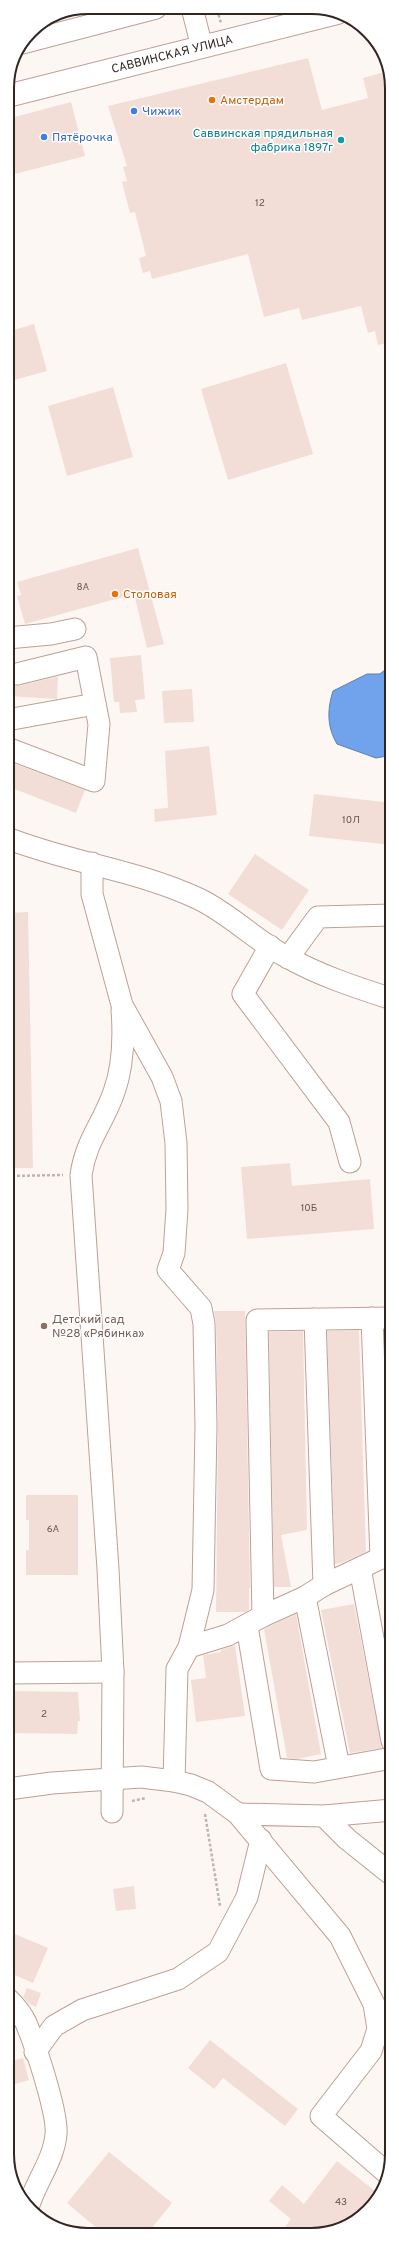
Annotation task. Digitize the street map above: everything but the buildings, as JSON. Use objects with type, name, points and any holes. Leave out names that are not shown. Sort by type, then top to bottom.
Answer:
[{"type":"main road","name":"САВВИНСКАЯ УЛИЦА","points":[[14,94],[327,16]]},
{"type":"street","points":[[31,41],[133,14]]},
{"type":"street","points":[[194,14],[202,47]]},
{"type":"street","points":[[14,637],[51,634],[75,628]]},
{"type":"street","points":[[14,751],[94,781],[99,724],[86,657],[16,674]]},
{"type":"street","points":[[14,719],[95,704]]},
{"type":"street","points":[[14,841],[27,846],[136,875],[199,899],[241,924],[288,958],[326,976],[385,997]]},
{"type":"street","points":[[92,863],[92,894],[122,1005],[123,1024],[120,1067],[114,1092],[89,1142],[84,1157],[81,1175],[108,1569],[113,1672],[111,1779],[112,1808]]},
{"type":"street","points":[[288,958],[318,917],[385,915]]},
{"type":"street","points":[[270,946],[243,994],[339,1122],[350,1162]]},
{"type":"street","points":[[122,1005],[162,1077],[171,1101],[176,1143],[177,1209],[174,1253],[168,1270],[201,1308],[204,1324],[206,1426],[203,1590],[189,1647],[177,1670],[174,1781]]},
{"type":"street","points":[[385,1497],[382,1318],[257,1320],[255,1621],[271,1769],[314,1772],[385,1759]]},
{"type":"street","points":[[315,1319],[324,1585]]},
{"type":"street","points":[[189,1647],[217,1640],[305,1597],[324,1585],[385,1557]]},
{"type":"street","points":[[360,1568],[385,1703]]},
{"type":"street","points":[[305,1597],[339,1767]]},
{"type":"street","points":[[14,1673],[113,1672]]},
{"type":"street","points":[[14,1788],[52,1783],[141,1777],[174,1781],[208,1792],[238,1814],[340,1936],[374,2004],[378,2029],[371,2051],[321,2116],[383,2170]]},
{"type":"street","points":[[238,1814],[324,1816],[385,1811]]},
{"type":"street","points":[[324,1816],[347,1839],[385,1869]]},
{"type":"street","points":[[35,2052],[54,2026],[82,2010],[178,1979],[218,1952],[247,1897],[261,1840]]},
{"type":"street","points":[[14,2006],[20,2012],[26,2024],[54,2115],[56,2134],[54,2144],[31,2201]]},
{"type":"path","points":[[14,1176],[81,1175]]},
{"type":"path","points":[[112,1808],[148,1798]]},
{"type":"path","points":[[204,1807],[226,1937]]},
{"type":"water","points":[[385,670],[385,756],[376,758],[337,744],[331,731],[329,712],[333,691],[367,674],[380,674]]},
{"type":"place","name":"Амстердам","points":[[212,100]]},
{"type":"place","name":"Чижик","points":[[134,111]]},
{"type":"place","name":"Пятёрочка","points":[[44,137]]},
{"type":"place","name":"Саввинская прядильная фабрика 1897г","points":[[341,140]]},
{"type":"place","name":"Столовая","points":[[115,594]]},
{"type":"place","name":"Детский сад №28 «Рябинка»","points":[[44,1326]]}]
